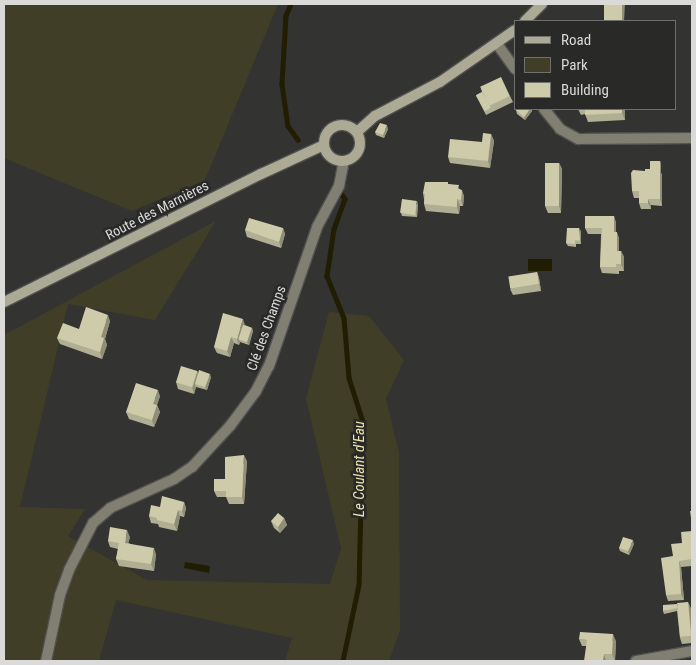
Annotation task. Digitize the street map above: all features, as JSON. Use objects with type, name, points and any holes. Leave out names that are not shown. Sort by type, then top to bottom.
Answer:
[{"type":"street","points":[[526,20],[542,4]]},
{"type":"street","points":[[356,132],[375,116],[440,82],[514,31]]},
{"type":"street","points":[[497,44],[514,68]]},
{"type":"street","points":[[545,110],[560,129],[578,139],[692,138]]},
{"type":"street","points":[[336,126],[351,127],[356,132],[360,140],[359,150],[353,157],[344,160],[331,157],[324,145],[329,130],[336,126]]},
{"type":"street","name":"Route des Marnières","points":[[4,302],[261,174],[324,145]]},
{"type":"street","name":"Clé des Champs","points":[[46,661],[60,595],[68,570],[93,523],[110,508],[174,479],[192,467],[230,426],[256,391],[269,366],[317,227],[339,186],[344,160]]},
{"type":"street","points":[[636,661],[692,651]]},
{"type":"green space","points":[[4,4],[278,4],[205,180],[132,211],[4,158]]},
{"type":"green space","points":[[216,221],[155,320],[68,304],[20,507],[85,509],[68,536],[147,580],[330,584],[341,548],[306,399],[329,312],[369,316],[404,360],[386,399],[399,453],[400,630],[389,661],[285,661],[292,638],[116,600],[99,661],[4,661],[4,335]]},
{"type":"shaded area","points":[[528,259],[552,259],[552,271],[528,271]]},
{"type":"shaded area","points":[[185,562],[210,566],[209,573],[184,568]]},
{"type":"building","points":[[604,4],[622,4],[622,20],[604,20]]},
{"type":"building","points":[[501,77],[510,96],[489,106],[480,87]]},
{"type":"building","points":[[482,92],[491,108],[485,111],[476,95]]},
{"type":"building","points":[[516,110],[529,110],[524,117]]},
{"type":"building","points":[[585,110],[622,110],[622,113],[585,115]]},
{"type":"building","points":[[380,123],[387,125],[383,135],[375,132]]},
{"type":"building","points":[[483,133],[491,134],[488,161],[448,157],[450,139],[482,142]]},
{"type":"building","points":[[650,161],[660,161],[660,169],[650,169]]},
{"type":"building","points":[[545,163],[559,163],[559,206],[545,206]]},
{"type":"building","points":[[645,169],[660,169],[660,199],[648,199],[648,203],[639,203],[639,191],[632,191],[631,173],[633,170],[645,171]]},
{"type":"building","points":[[425,182],[448,182],[448,184],[459,185],[458,189],[462,190],[461,200],[457,199],[457,207],[424,204]]},
{"type":"building","points":[[402,199],[417,201],[415,215],[400,213]]},
{"type":"building","points":[[585,216],[614,216],[614,232],[617,232],[617,251],[621,251],[621,264],[616,264],[616,267],[600,267],[602,228],[585,228]]},
{"type":"building","points":[[249,218],[283,228],[279,242],[245,230]]},
{"type":"building","points":[[567,228],[579,228],[580,241],[575,240],[575,244],[566,243]]},
{"type":"building","points":[[537,272],[539,284],[510,288],[508,277]]},
{"type":"building","points":[[86,307],[108,315],[101,337],[104,338],[100,352],[57,338],[63,323],[79,329]]},
{"type":"building","points":[[223,313],[243,319],[237,339],[231,337],[227,351],[214,347]]},
{"type":"building","points":[[243,325],[252,328],[247,342],[238,339]]},
{"type":"building","points":[[181,366],[197,371],[192,387],[176,382]]},
{"type":"building","points":[[199,370],[210,374],[205,387],[195,384]]},
{"type":"building","points":[[136,383],[158,390],[153,404],[157,405],[152,420],[126,412]]},
{"type":"building","points":[[244,455],[242,497],[226,497],[226,491],[214,491],[214,479],[225,479],[225,457]]},
{"type":"building","points":[[162,496],[184,502],[182,511],[178,510],[174,524],[149,516],[151,505],[160,507]]},
{"type":"building","points":[[278,513],[284,518],[278,527],[271,521]]},
{"type":"building","points":[[110,527],[127,530],[125,543],[154,548],[151,564],[116,559],[119,543],[108,541]]},
{"type":"building","points":[[692,531],[692,559],[679,561],[681,594],[666,595],[661,558],[673,556],[671,544],[682,543],[681,532]]},
{"type":"building","points":[[623,537],[633,540],[628,551],[619,548]]},
{"type":"building","points":[[688,602],[691,636],[680,637],[677,603]]},
{"type":"building","points":[[677,604],[677,608],[663,611],[663,605]]},
{"type":"building","points":[[580,632],[613,634],[612,654],[604,654],[602,661],[584,661],[587,640],[579,639]]},
{"type":"waterway","name":"Le Coulant d'Eau","points":[[291,4],[286,16],[282,84],[288,126],[298,140]]},
{"type":"waterway","name":"Le Coulant d'Eau","points":[[341,193],[345,199],[334,229],[327,276],[344,318],[349,378],[363,422],[359,585],[343,661]]}]
